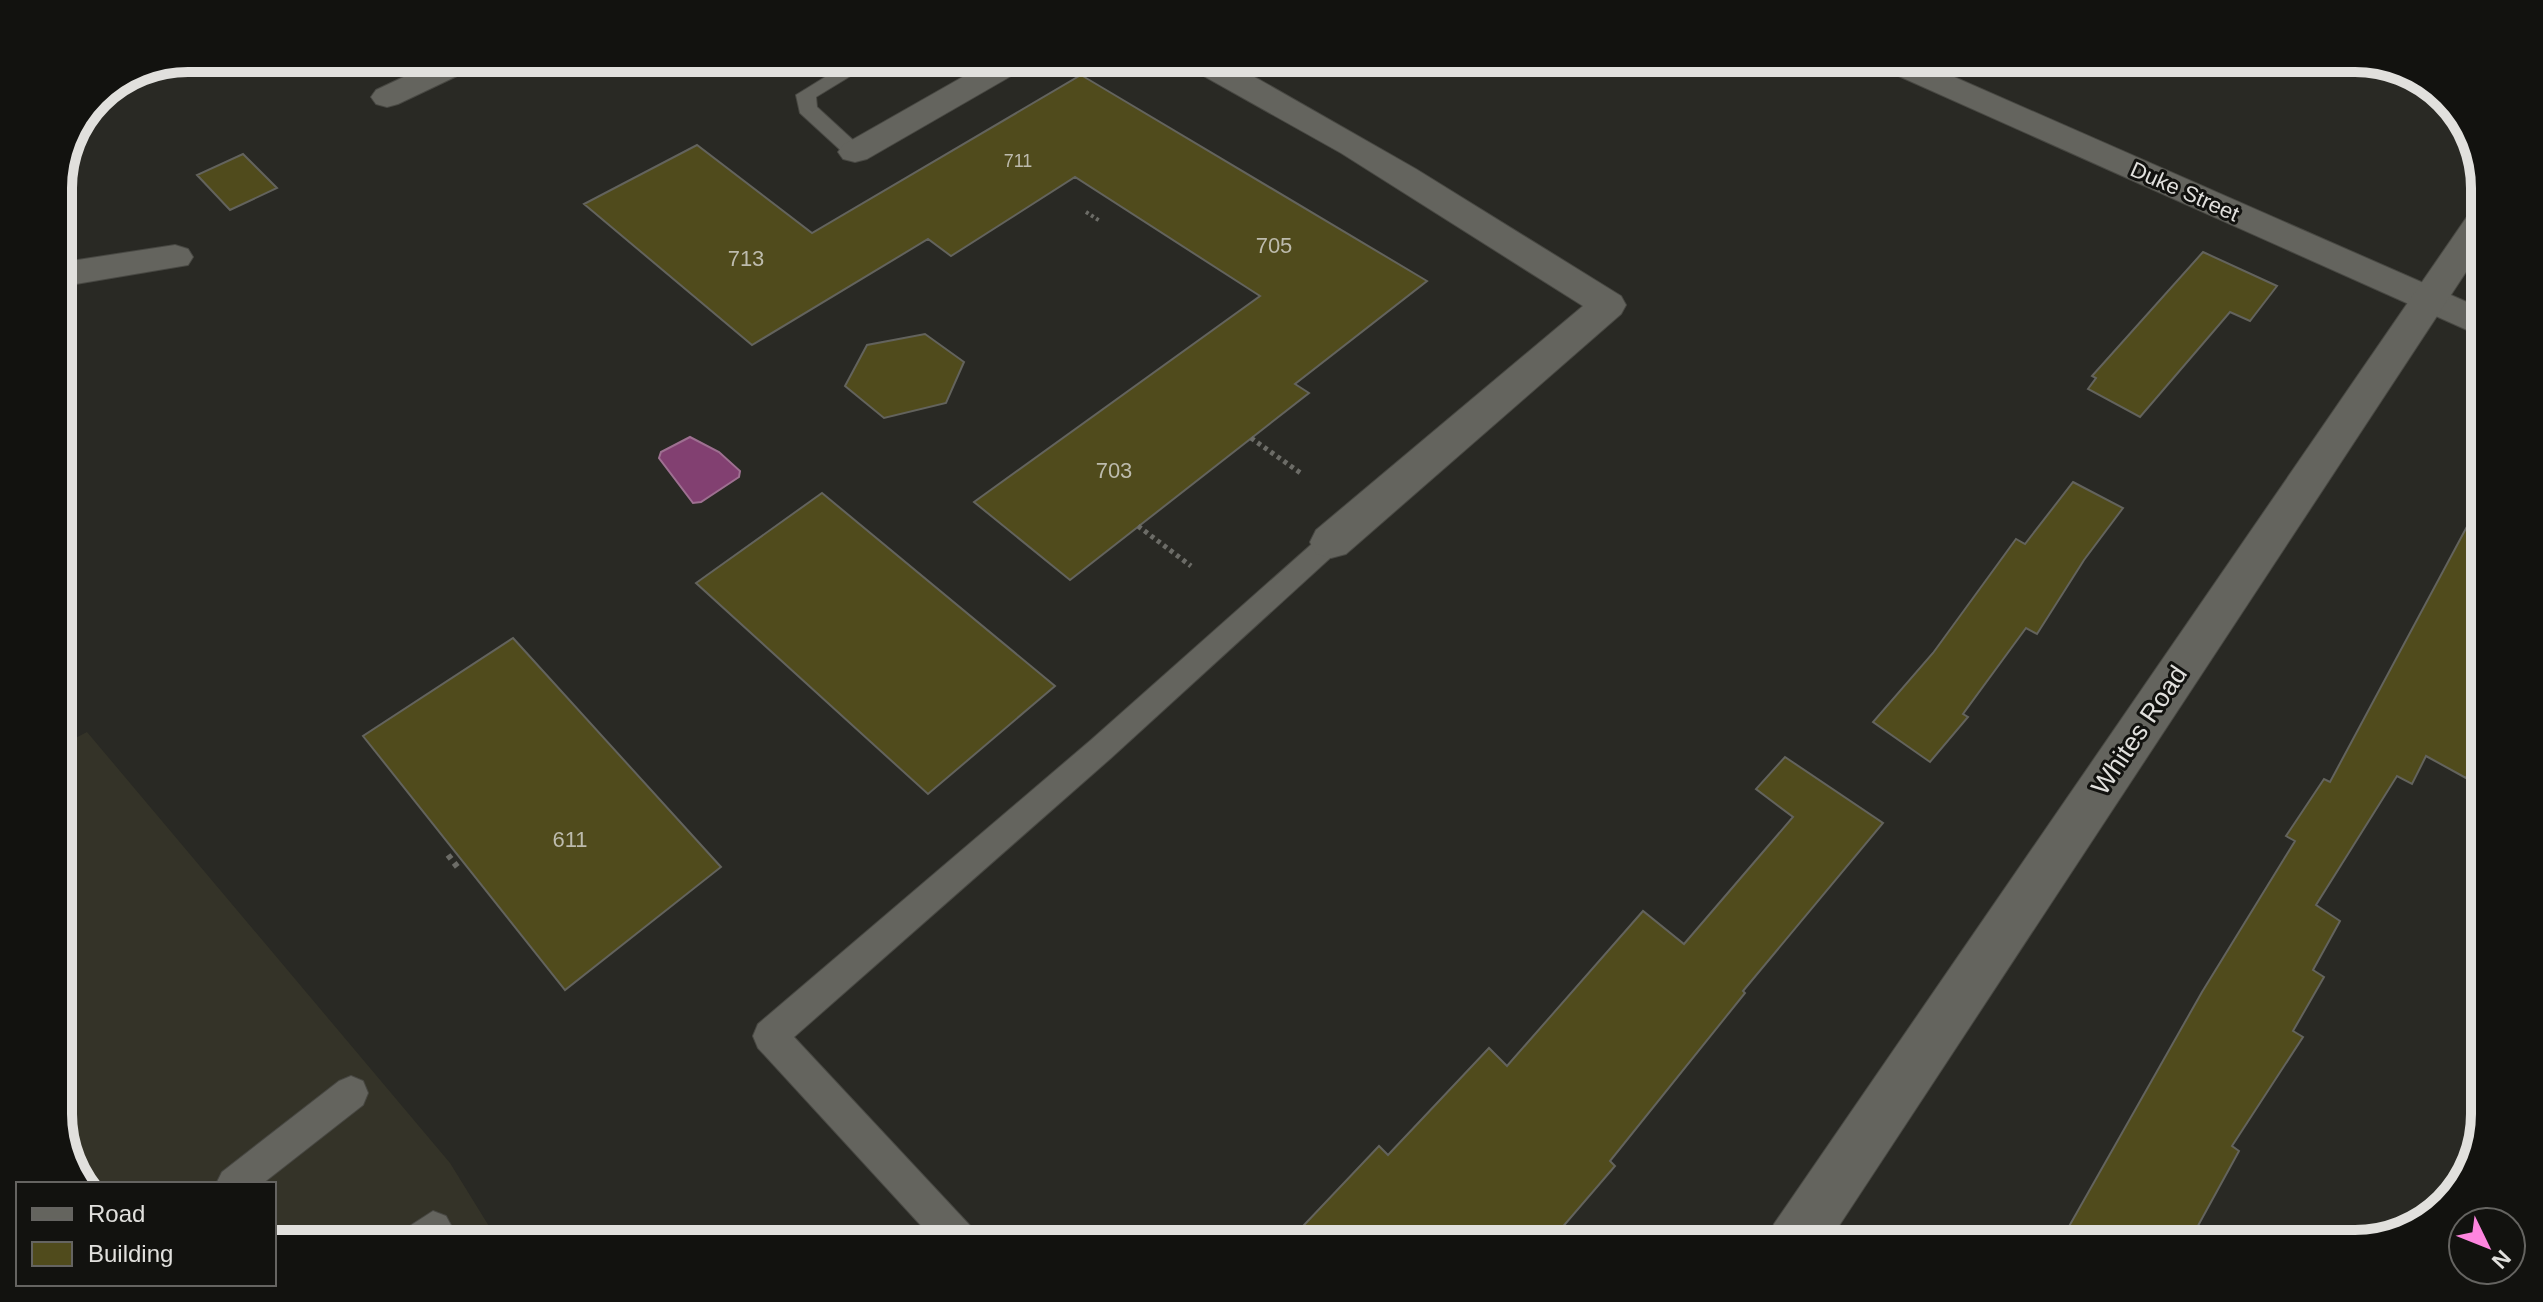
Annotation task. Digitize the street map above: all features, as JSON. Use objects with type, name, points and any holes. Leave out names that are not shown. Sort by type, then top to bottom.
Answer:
[{"type":"street","points":[[387,97],[440,72]]},
{"type":"street","points":[[855,152],[995,72]]},
{"type":"street","points":[[1222,72],[1285,105],[1432,192],[1608,305],[1331,542]]},
{"type":"street","name":"Duke Street","points":[[1917,72],[2471,318]]},
{"type":"street","name":"Whites Road","points":[[1803,1230],[2471,236]]},
{"type":"street","points":[[72,273],[175,257]]},
{"type":"lane","points":[[846,72],[806,95],[807,109],[855,152]]},
{"type":"lane","points":[[949,1230],[770,1036],[1101,749],[1331,542]]},
{"type":"lane","points":[[237,1182],[351,1093]]},
{"type":"path","points":[[1086,212],[1100,221]]},
{"type":"path","points":[[1251,438],[1302,474]]},
{"type":"path","points":[[1138,526],[1191,566]]},
{"type":"path","points":[[448,855],[459,869]]},
{"type":"shaded area","points":[[690,437],[719,452],[740,471],[739,477],[701,502],[693,503],[659,458],[661,452]]},
{"type":"shaded area","points":[[87,732],[450,1163],[491,1230],[276,1230],[276,1182],[94,1182],[78,1151],[72,1122],[72,740]]},
{"type":"building","points":[[1081,75],[1427,281],[1295,384],[1309,393],[1070,580],[974,502],[1260,296],[1075,177],[951,256],[928,239],[752,345],[584,204],[697,145],[812,233]]},
{"type":"building","points":[[243,154],[277,188],[230,210],[197,175]]},
{"type":"building","points":[[2203,252],[2277,286],[2250,321],[2230,312],[2140,417],[2088,389],[2096,378],[2092,376]]},
{"type":"building","points":[[925,334],[964,362],[946,403],[884,418],[845,386],[867,345]]},
{"type":"building","points":[[2073,482],[2123,508],[2084,560],[2037,634],[2026,628],[1963,714],[1968,717],[1930,762],[1873,722],[1933,653],[2016,539],[2025,544]]},
{"type":"building","points":[[822,493],[1055,686],[928,794],[696,583]]},
{"type":"building","points":[[2471,519],[2471,767],[2466,778],[2426,756],[2412,784],[2397,776],[2316,905],[2340,921],[2313,970],[2324,977],[2293,1031],[2303,1037],[2232,1146],[2239,1151],[2196,1230],[2067,1230],[2202,992],[2295,841],[2286,836],[2324,779],[2330,782]]},
{"type":"building","points":[[513,638],[721,867],[565,990],[363,736]]},
{"type":"building","points":[[1785,757],[1883,823],[1743,991],[1745,993],[1610,1161],[1615,1166],[1560,1230],[1299,1230],[1379,1146],[1388,1155],[1489,1048],[1507,1066],[1643,911],[1684,944],[1793,817],[1756,789]]}]
